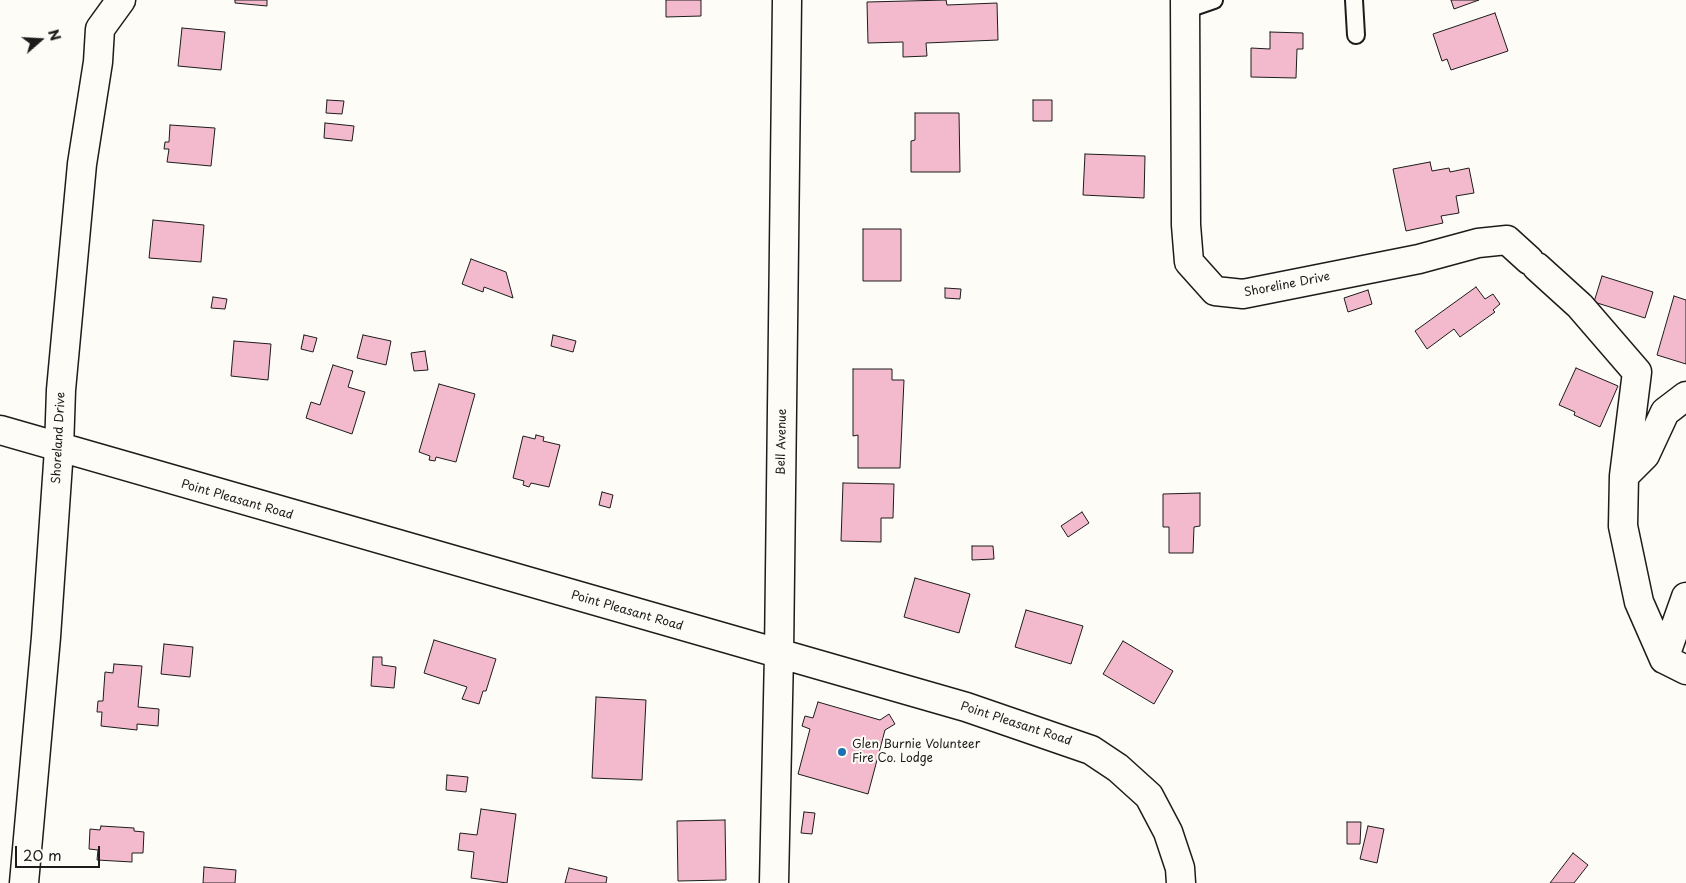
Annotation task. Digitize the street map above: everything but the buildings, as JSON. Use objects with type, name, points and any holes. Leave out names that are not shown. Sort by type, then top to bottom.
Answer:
[{"type":"street","name":"Shoreland Drive","points":[[24,883],[46,638],[60,449],[61,390],[81,174],[98,62],[100,28],[121,0]]},
{"type":"street","name":"Bell Avenue","points":[[774,883],[779,654],[787,0]]},
{"type":"street","name":"Shoreline Drive","points":[[1185,5],[1186,225],[1189,262],[1215,291],[1243,294],[1419,259],[1478,243],[1507,240],[1580,306],[1637,372],[1624,476],[1623,526],[1640,602],[1675,664]]},
{"type":"street","points":[[1624,476],[1645,455],[1665,412],[1686,396]]},
{"type":"street","name":"Point Pleasant Road","points":[[0,430],[60,449],[966,707],[1091,750],[1118,768],[1148,796],[1168,832],[1180,868],[1181,883]]},
{"type":"street","points":[[1675,664],[1686,597]]},
{"type":"lane","points":[[1185,5],[1214,0]]},
{"type":"lane","points":[[1354,0],[1356,35]]},
{"type":"place","name":"Glen Burnie Volunteer Fire Co. Lodge","points":[[842,752]]}]
